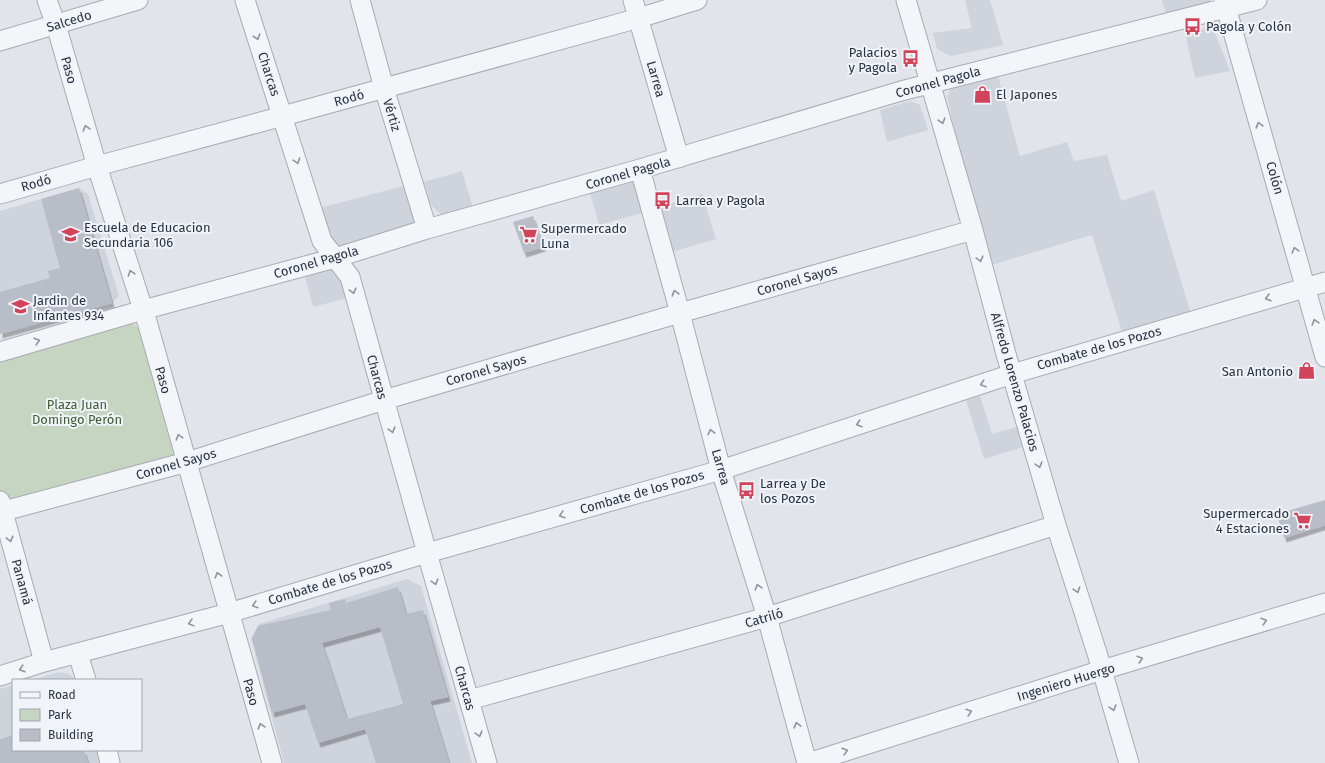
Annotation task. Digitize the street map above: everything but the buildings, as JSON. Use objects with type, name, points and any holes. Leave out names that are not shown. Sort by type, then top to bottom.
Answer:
[{"type":"street","name":"Paso","points":[[47,0],[56,25],[97,166],[143,310],[272,763]]},
{"type":"street","name":"Salcedo","points":[[0,41],[138,0]]},
{"type":"street","name":"Charcas","points":[[245,0],[322,241],[350,277],[487,763]]},
{"type":"street","name":"Vértiz","points":[[360,0],[384,88],[427,229]]},
{"type":"street","name":"Rodó","points":[[0,194],[384,88],[636,9],[697,0]]},
{"type":"street","name":"Alfredo Lorenzo Palacios","points":[[906,0],[973,230],[1006,354],[1056,525],[1102,670],[1129,763]]},
{"type":"street","name":"Coronel Pagola","points":[[0,352],[143,310],[335,258],[427,229],[679,158],[931,83],[1225,4],[1257,0]]},
{"type":"street","name":"Colón","points":[[1225,4],[1325,357]]},
{"type":"street","name":"Larrea","points":[[636,9],[679,158]]},
{"type":"street","name":"Larrea","points":[[640,169],[680,313],[721,470],[767,617],[808,763]]},
{"type":"street","name":"Coronel Sayos","points":[[1,508],[187,462],[384,400],[680,313],[973,230]]},
{"type":"street","name":"Combate de los Pozos","points":[[0,676],[44,662],[229,613],[427,554],[721,470],[1012,374],[1325,282]]},
{"type":"street","name":"Panamá","points":[[1,508],[44,662]]},
{"type":"street","name":"Catriló","points":[[469,700],[767,617],[1056,525]]},
{"type":"street","name":"Ingeniero Huergo","points":[[808,763],[1102,670],[1325,603]]},
{"type":"street","points":[[78,654],[86,679]]},
{"type":"street","points":[[106,751],[110,763]]},
{"type":"shaded area","points":[[965,0],[990,0],[1003,45],[951,56],[937,49],[933,33],[972,28]]},
{"type":"shaded area","points":[[1162,0],[1211,0],[1207,4],[1166,14]]},
{"type":"shaded area","points":[[1207,28],[1215,33],[1230,71],[1195,78],[1185,33]]},
{"type":"shaded area","points":[[998,76],[1020,156],[1067,142],[1074,161],[1107,155],[1121,201],[1154,190],[1190,311],[1122,332],[1092,235],[991,265],[964,171],[947,96],[952,86]]},
{"type":"shaded area","points":[[910,101],[920,105],[928,130],[887,142],[880,110]]},
{"type":"shaded area","points":[[462,171],[473,208],[443,215],[431,205],[424,182]]},
{"type":"shaded area","points":[[633,181],[638,185],[645,212],[599,225],[589,189]]},
{"type":"shaded area","points":[[407,185],[417,216],[415,225],[340,247],[335,246],[332,242],[320,208]]},
{"type":"shaded area","points":[[79,188],[88,194],[119,296],[112,303],[0,334],[0,211]]},
{"type":"shaded area","points":[[702,194],[716,239],[668,253],[655,208]]},
{"type":"shaded area","points":[[329,266],[340,275],[347,298],[313,307],[304,273]]},
{"type":"shaded area","points":[[980,396],[992,434],[1023,425],[1029,445],[984,459],[966,400]]},
{"type":"shaded area","points":[[407,579],[421,586],[472,763],[284,763],[251,639],[259,624]]},
{"type":"shaded area","points":[[59,672],[69,674],[75,679],[35,679]]},
{"type":"shaded area","points":[[12,685],[12,751],[99,751],[103,763],[0,763],[0,689]]},
{"type":"green space","name":"Plaza Juan Domingo Perón","points":[[122,323],[133,323],[139,329],[175,448],[173,457],[13,504],[3,499],[0,491],[0,358]]},
{"type":"place","name":"Pagola y Colón","points":[[1193,26]]},
{"type":"place","name":"Palacios y Pagola","points":[[910,59]]},
{"type":"place","name":"El Japones","points":[[983,94]]},
{"type":"place","name":"Larrea y Pagola","points":[[663,200]]},
{"type":"place","name":"Escuela de Educacion Secundaria 106","points":[[71,234]]},
{"type":"place","name":"Supermercado Luna","points":[[528,235]]},
{"type":"place","name":"Jardin de Infantes 934","points":[[20,307]]},
{"type":"place","name":"San Antonio","points":[[1306,371]]},
{"type":"place","name":"Larrea y De los Pozos","points":[[747,490]]},
{"type":"place","name":"Supermercado 4 Estaciones","points":[[1302,520]]}]
